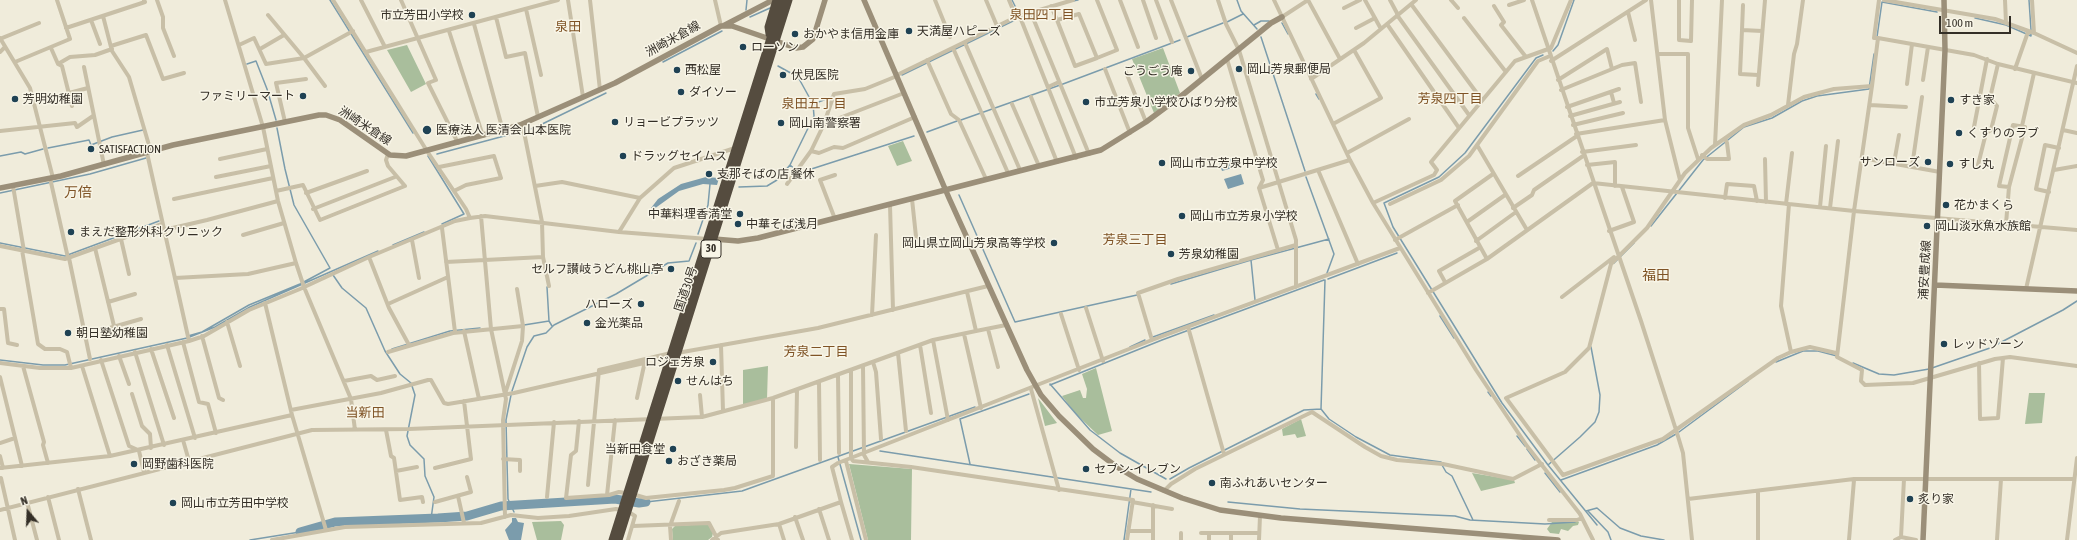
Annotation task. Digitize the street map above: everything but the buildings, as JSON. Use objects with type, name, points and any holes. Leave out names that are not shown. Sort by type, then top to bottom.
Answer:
[{"type":"highway","points":[[776,0],[768,28],[773,40],[785,29],[794,0]]},
{"type":"highway","name":"国道30号","points":[[773,40],[782,0]]},
{"type":"highway","name":"国道30号","points":[[619,540],[628,496],[711,239],[773,40],[789,0]]},
{"type":"highway","name":"国道30号","points":[[612,540],[625,508]]},
{"type":"street","points":[[15,62],[70,39],[57,0]]},
{"type":"street","points":[[66,28],[145,2],[144,0]]},
{"type":"street","points":[[157,0],[163,17],[163,28],[174,56]]},
{"type":"street","points":[[225,0],[263,127],[278,200],[296,263],[303,285],[351,399],[355,430]]},
{"type":"street","points":[[333,0],[351,32],[366,52],[470,218]]},
{"type":"street","points":[[361,0],[385,47]]},
{"type":"street","points":[[401,0],[436,80],[428,83],[458,143]]},
{"type":"street","points":[[366,52],[449,31],[558,0]]},
{"type":"street","points":[[568,0],[583,97]]},
{"type":"street","points":[[590,0],[600,90]]},
{"type":"street","points":[[715,0],[722,26],[732,26],[796,48],[808,44],[813,39],[825,0]]},
{"type":"street","name":"洲崎米倉線","points":[[0,188],[13,189],[51,180],[173,145],[319,115],[334,117],[388,154],[406,156],[429,154],[458,143],[483,136],[504,131],[522,129],[538,117],[600,90],[722,26],[771,1],[776,0]]},
{"type":"street","points":[[864,0],[1034,388],[1059,490]]},
{"type":"street","points":[[935,0],[950,37]]},
{"type":"street","points":[[986,0],[997,26]]},
{"type":"street","points":[[1011,0],[1049,88],[1076,158]]},
{"type":"street","points":[[787,184],[811,151],[824,124],[833,97],[841,92],[865,89],[897,76],[1018,17],[1073,0]]},
{"type":"street","points":[[1051,6],[1075,66],[1117,50],[1097,0]]},
{"type":"street","points":[[1120,0],[1138,47]]},
{"type":"street","points":[[1142,0],[1156,38]]},
{"type":"street","points":[[1156,0],[1172,42]]},
{"type":"street","points":[[1171,0],[1202,79]]},
{"type":"street","points":[[1218,0],[1226,24],[1239,50],[1296,247],[1296,287]]},
{"type":"street","points":[[1274,0],[1350,160],[1373,203],[1397,238],[1400,248],[1430,291],[1527,446],[1555,480],[1582,518],[1593,540]]},
{"type":"street","points":[[0,363],[23,366],[82,366],[101,360],[183,342],[189,338],[202,336],[227,322],[303,285],[442,228],[455,221],[470,218],[481,216],[619,232],[711,239],[748,240],[890,205],[1020,170],[1076,158],[1101,150],[1130,133],[1202,79],[1271,23],[1307,0],[1340,60]]},
{"type":"street","points":[[1344,8],[1360,0]]},
{"type":"street","points":[[1365,0],[1381,29]]},
{"type":"street","points":[[1390,0],[1398,15],[1469,116]]},
{"type":"street","points":[[1406,0],[1482,100]]},
{"type":"street","points":[[1311,78],[1354,50],[1416,0]]},
{"type":"street","points":[[1451,0],[1458,8]]},
{"type":"street","points":[[1509,5],[1524,0]]},
{"type":"street","points":[[1532,0],[1576,135],[1619,257],[1683,453],[1692,540]]},
{"type":"street","points":[[1373,203],[1434,175],[1437,170],[1431,162],[1515,61],[1548,50],[1554,43],[1571,0]]},
{"type":"street","points":[[1390,204],[1441,180],[1469,156],[1538,61],[1551,59],[1646,0]]},
{"type":"street","points":[[1651,0],[1665,120],[1680,180]]},
{"type":"street","points":[[1679,0],[1679,40],[1691,40],[1692,0]]},
{"type":"street","points":[[1715,145],[1722,0]]},
{"type":"street","points":[[1758,85],[1764,0]]},
{"type":"street","points":[[1788,105],[1794,54],[1798,44],[1803,0]]},
{"type":"street","points":[[1836,354],[1854,210],[1870,105],[1870,86],[1877,38],[1879,0]]},
{"type":"street","points":[[1884,0],[2006,23],[2077,53]]},
{"type":"street","name":"浦安豊成線","points":[[1923,540],[1945,50],[1944,0]]},
{"type":"street","points":[[2004,0],[2006,23]]},
{"type":"street","points":[[2015,69],[2030,33],[2032,0]]},
{"type":"street","points":[[1743,5],[1740,74],[1758,75]]},
{"type":"street","points":[[1494,6],[1504,22],[1501,25],[1526,57]]},
{"type":"street","points":[[526,9],[541,75]]},
{"type":"street","points":[[1628,12],[1635,40]]},
{"type":"street","points":[[1031,13],[1089,154]]},
{"type":"street","points":[[1057,20],[1079,14],[1097,58]]},
{"type":"street","points":[[103,16],[111,47],[129,77],[149,153],[162,224],[189,338]]},
{"type":"street","points":[[268,16],[304,58],[325,86]]},
{"type":"street","points":[[496,17],[506,57],[525,53],[538,117]]},
{"type":"street","points":[[1356,28],[1375,18]]},
{"type":"street","points":[[1464,18],[1506,72]]},
{"type":"street","points":[[91,20],[100,44]]},
{"type":"street","points":[[39,23],[0,38],[30,88],[40,127],[90,358]]},
{"type":"street","points":[[474,24],[504,131]]},
{"type":"street","points":[[1387,24],[1459,128]]},
{"type":"street","points":[[1742,30],[1762,31]]},
{"type":"street","points":[[449,31],[483,136]]},
{"type":"street","points":[[239,45],[254,38],[266,64],[304,58],[351,32]]},
{"type":"street","points":[[58,64],[70,57],[95,55],[111,47],[146,35],[163,79],[184,73]]},
{"type":"street","points":[[260,49],[284,35]]},
{"type":"street","points":[[1877,38],[1987,59],[2015,69],[2075,83]]},
{"type":"street","points":[[1907,84],[1912,44]]},
{"type":"street","points":[[966,45],[1020,170]]},
{"type":"street","points":[[1923,80],[1928,47]]},
{"type":"street","points":[[0,52],[6,48]]},
{"type":"street","points":[[51,48],[58,64],[62,66],[72,106]]},
{"type":"street","points":[[954,49],[1008,173]]},
{"type":"street","points":[[1558,80],[1607,49],[1612,69]]},
{"type":"street","points":[[1333,124],[1381,98],[1354,50]]},
{"type":"street","points":[[1658,54],[1688,54],[1688,128],[1698,160]]},
{"type":"street","points":[[1227,59],[1263,180],[1259,188],[1278,250]]},
{"type":"street","points":[[1974,127],[1987,59]]},
{"type":"street","points":[[928,62],[951,114],[959,120],[986,179]]},
{"type":"street","points":[[1561,90],[1612,69],[1635,63],[1641,102]]},
{"type":"street","points":[[1978,165],[1986,133],[1991,130],[1997,106],[1990,98],[1998,64]]},
{"type":"street","points":[[2026,289],[2075,83],[2077,66]]},
{"type":"street","points":[[84,67],[104,165]]},
{"type":"street","points":[[1105,69],[1130,133]]},
{"type":"street","points":[[1126,72],[1146,122]]},
{"type":"street","points":[[2006,224],[2009,187],[2025,127],[2022,126],[2034,74]]},
{"type":"street","points":[[285,122],[276,83],[306,79]]},
{"type":"street","points":[[1049,88],[1060,84]]},
{"type":"street","points":[[1562,475],[1506,398],[1565,372],[1589,348],[1610,264],[1619,257],[1647,228],[1675,192],[1680,180],[1698,160],[1705,157],[1715,145],[1726,140],[1744,125],[1771,115],[1788,105],[1818,92],[1870,86]]},
{"type":"street","points":[[69,93],[88,88]]},
{"type":"street","points":[[1567,107],[1619,89]]},
{"type":"street","points":[[1611,92],[1614,103]]},
{"type":"street","points":[[824,124],[904,93]]},
{"type":"street","points":[[1031,97],[1057,162]]},
{"type":"street","points":[[1912,168],[1922,97]]},
{"type":"street","points":[[1592,98],[1596,109]]},
{"type":"street","points":[[1570,116],[1620,102]]},
{"type":"street","points":[[1012,104],[1039,166]]},
{"type":"street","points":[[1870,105],[1906,107]]},
{"type":"street","points":[[1573,125],[1623,113]]},
{"type":"street","points":[[0,131],[75,123],[77,127],[93,116]]},
{"type":"street","points":[[811,151],[818,153],[834,147],[843,148],[915,117]]},
{"type":"street","points":[[1347,153],[1409,119]]},
{"type":"street","points":[[1518,176],[1576,135],[1665,120]]},
{"type":"street","points":[[2009,187],[1998,186],[2013,124],[2022,126]]},
{"type":"street","points":[[522,129],[542,222],[543,257],[549,286]]},
{"type":"street","points":[[2063,130],[2077,133]]},
{"type":"street","points":[[1894,163],[1899,135]]},
{"type":"street","points":[[1705,157],[1729,159],[1726,140]]},
{"type":"street","points":[[1830,208],[1838,141]]},
{"type":"street","points":[[1477,145],[1505,195],[1527,230]]},
{"type":"street","points":[[1476,241],[1532,195],[1534,190],[1583,154],[1636,145]]},
{"type":"street","points":[[2048,192],[2036,189],[2045,145],[2059,148]]},
{"type":"street","points":[[1820,207],[1826,146]]},
{"type":"street","points":[[619,232],[640,198],[674,168],[739,148]]},
{"type":"street","points":[[220,159],[267,150]]},
{"type":"street","points":[[1791,352],[1782,306],[1792,153]]},
{"type":"street","points":[[276,191],[303,185],[312,209],[320,220],[405,186],[395,177],[386,160],[388,154]]},
{"type":"street","points":[[439,167],[494,156],[501,178],[466,185],[454,191]]},
{"type":"street","points":[[1862,158],[1940,172]]},
{"type":"street","points":[[1766,159],[1766,202]]},
{"type":"street","points":[[1259,188],[1350,160]]},
{"type":"street","points":[[1587,165],[1615,162],[1615,186]]},
{"type":"street","points":[[216,177],[271,166]]},
{"type":"street","points":[[2054,170],[2077,166]]},
{"type":"street","points":[[1318,170],[1358,264]]},
{"type":"street","points":[[306,193],[367,171]]},
{"type":"street","points":[[834,174],[820,180],[835,219]]},
{"type":"street","points":[[1487,259],[1479,248],[1455,201],[1493,174]]},
{"type":"street","points":[[312,209],[395,177]]},
{"type":"street","points":[[174,199],[273,178]]},
{"type":"street","points":[[535,186],[562,182],[640,198]]},
{"type":"street","points":[[1430,291],[1487,259],[1593,183],[1766,202],[2077,230]]},
{"type":"street","points":[[1725,198],[1727,184],[1754,186],[1757,201]]},
{"type":"street","points":[[1609,230],[1634,222],[1622,187]]},
{"type":"street","points":[[13,189],[24,249],[38,344],[44,349],[60,349],[67,352],[70,366]]},
{"type":"street","points":[[1467,222],[1505,195]]},
{"type":"street","points":[[912,199],[917,246]]},
{"type":"street","points":[[164,230],[207,220],[278,200]]},
{"type":"street","points":[[890,205],[893,310]]},
{"type":"street","points":[[1397,238],[1458,205]]},
{"type":"street","points":[[481,216],[491,328],[505,394],[505,517]]},
{"type":"street","points":[[242,235],[284,223]]},
{"type":"street","points":[[0,246],[68,257],[162,224]]},
{"type":"street","points":[[442,228],[455,331]]},
{"type":"street","points":[[872,315],[876,235]]},
{"type":"street","points":[[121,239],[129,274]]},
{"type":"street","points":[[412,240],[419,278]]},
{"type":"street","points":[[1152,340],[1138,295],[1164,284],[1278,250],[1296,247]]},
{"type":"street","points":[[95,248],[114,326]]},
{"type":"street","points":[[852,540],[832,467],[865,450],[980,406],[1034,388],[1152,340],[1189,329],[1400,248]]},
{"type":"street","points":[[1445,282],[1438,271],[1479,248]]},
{"type":"street","points":[[369,257],[388,304],[409,344]]},
{"type":"street","points":[[446,262],[543,257]]},
{"type":"street","points":[[1562,297],[1619,257]]},
{"type":"street","points":[[175,278],[248,274],[296,263]]},
{"type":"street","points":[[388,304],[448,278]]},
{"type":"street","points":[[1935,285],[2077,291]]},
{"type":"street","points":[[588,485],[599,370],[645,361],[674,353],[818,328],[988,286]]},
{"type":"street","points":[[505,394],[520,348],[523,325],[517,289]]},
{"type":"street","points":[[967,292],[976,331]]},
{"type":"street","points":[[108,302],[135,294]]},
{"type":"street","points":[[265,303],[292,415],[325,529]]},
{"type":"street","points":[[1086,308],[1102,361]]},
{"type":"street","points":[[0,309],[4,309],[8,343],[17,345]]},
{"type":"street","points":[[1060,314],[1079,370]]},
{"type":"street","points":[[106,329],[141,319]]},
{"type":"street","points":[[227,322],[240,366]]},
{"type":"street","points":[[388,352],[409,344],[455,331],[523,325]]},
{"type":"street","points":[[0,510],[312,430],[408,430],[594,420],[702,417],[797,390],[933,340],[1006,325]]},
{"type":"street","points":[[988,329],[998,367]]},
{"type":"street","points":[[1189,329],[1223,452]]},
{"type":"street","points":[[464,331],[479,398]]},
{"type":"street","points":[[964,334],[980,406]]},
{"type":"street","points":[[202,336],[218,398],[222,400]]},
{"type":"street","points":[[933,340],[948,418]]},
{"type":"street","points":[[183,342],[199,402],[208,404],[216,433]]},
{"type":"street","points":[[166,345],[195,438]]},
{"type":"street","points":[[721,345],[723,411]]},
{"type":"street","points":[[920,345],[931,413]]},
{"type":"street","points":[[1555,480],[1562,475],[1653,444],[1677,433],[1769,364],[1791,352],[1810,347],[1836,354],[1845,363],[1862,370],[1861,381],[1865,385],[1905,385],[1995,358],[2010,358],[2077,366]]},
{"type":"street","points":[[151,349],[174,418]]},
{"type":"street","points":[[135,352],[164,445]]},
{"type":"street","points":[[898,353],[906,431]]},
{"type":"street","points":[[119,356],[128,384]]},
{"type":"street","points":[[1979,363],[1980,419],[1998,418],[2003,358]]},
{"type":"street","points":[[101,360],[129,446],[139,451]]},
{"type":"street","points":[[637,398],[645,361]]},
{"type":"street","points":[[873,362],[876,372],[881,439]]},
{"type":"street","points":[[23,366],[44,442],[43,445],[48,463]]},
{"type":"street","points":[[82,366],[110,456]]},
{"type":"street","points":[[863,366],[864,457],[868,462]]},
{"type":"street","points":[[850,370],[851,457],[853,461],[1131,500],[1172,509]]},
{"type":"street","points":[[291,410],[351,399],[431,380],[444,403],[512,394],[599,374]]},
{"type":"street","points":[[838,375],[839,453]]},
{"type":"street","points":[[344,381],[371,376],[377,380],[395,376]]},
{"type":"street","points":[[0,377],[6,407],[22,466]]},
{"type":"street","points":[[819,382],[820,460]]},
{"type":"street","points":[[1034,388],[1059,416],[1093,449],[1117,467],[1164,491],[1220,510],[1260,516],[1558,540]]},
{"type":"street","points":[[796,447],[797,390]]},
{"type":"street","points":[[132,394],[142,426],[150,434],[151,448]]},
{"type":"street","points":[[700,395],[700,414],[702,417]]},
{"type":"street","points":[[579,421],[576,451],[571,456],[566,498],[607,495],[619,492],[628,496],[646,498],[724,490],[773,476],[773,398]]},
{"type":"street","points":[[435,468],[471,459],[464,401]]},
{"type":"street","points":[[0,409],[6,407]]},
{"type":"street","points":[[1164,491],[1171,484],[1186,474],[1223,452],[1312,412],[1381,456],[1397,460],[1442,464],[1513,479],[1542,464]]},
{"type":"street","points":[[0,456],[2,468],[110,456],[139,451],[292,415]]},
{"type":"street","points":[[607,495],[615,420]]},
{"type":"street","points":[[547,497],[554,422]]},
{"type":"street","points":[[386,430],[396,471],[400,500],[422,497],[422,502]]},
{"type":"street","points":[[0,443],[15,438]]},
{"type":"street","points":[[183,440],[189,461]]},
{"type":"street","points":[[139,451],[144,472]]},
{"type":"street","points":[[2067,540],[2077,458]]},
{"type":"street","points":[[504,459],[520,460],[520,471]]},
{"type":"street","points":[[842,462],[866,540]]},
{"type":"street","points":[[396,471],[417,467]]},
{"type":"street","points":[[435,502],[471,492],[467,477]]},
{"type":"street","points":[[1,478],[15,540]]},
{"type":"street","points":[[1997,540],[2000,479]]},
{"type":"street","points":[[1688,499],[1758,492],[1840,480],[2074,479]]},
{"type":"street","points":[[1849,540],[1854,480]]},
{"type":"street","points":[[1901,537],[1904,480]]},
{"type":"street","points":[[78,489],[91,540]]},
{"type":"street","points":[[1758,492],[1758,540]]},
{"type":"street","points":[[458,496],[463,521]]},
{"type":"street","points":[[48,497],[59,540]]},
{"type":"street","points":[[2072,498],[2077,499]]},
{"type":"street","points":[[1127,540],[1131,500]]},
{"type":"street","points":[[671,540],[671,524],[679,501]]},
{"type":"street","points":[[28,502],[37,540]]},
{"type":"street","points":[[712,540],[717,538],[721,532],[779,524],[795,517],[841,502]]},
{"type":"street","points":[[1153,505],[1153,540]]},
{"type":"street","points":[[272,540],[325,529],[463,521],[481,522],[517,515],[533,518],[568,516],[625,508],[636,516],[628,540]]},
{"type":"street","points":[[819,509],[829,540]]},
{"type":"street","points":[[1259,540],[1260,516]]},
{"type":"street","points":[[795,517],[803,540]]},
{"type":"street","points":[[1549,520],[1577,520],[1582,518]]},
{"type":"street","points":[[633,526],[709,523],[717,538]]},
{"type":"street","points":[[779,524],[784,540]]},
{"type":"street","points":[[1128,531],[1153,531]]},
{"type":"street","points":[[1181,532],[1181,540]]},
{"type":"street","points":[[1201,533],[1259,533]]},
{"type":"street","points":[[1209,533],[1209,540]]},
{"type":"street","points":[[1231,533],[1231,540]]},
{"type":"street","points":[[1895,540],[1901,537],[1916,540]]},
{"type":"green space","points":[[407,45],[426,84],[411,92],[387,50]]},
{"type":"green space","points":[[1163,48],[1180,93],[1154,113],[1132,59]]},
{"type":"green space","points":[[903,141],[912,161],[897,166],[888,146]]},
{"type":"green space","points":[[768,366],[767,399],[743,405],[743,370]]},
{"type":"green space","points":[[1096,368],[1112,431],[1098,435],[1075,413],[1062,396],[1080,390],[1083,398],[1086,398],[1087,389],[1082,374]]},
{"type":"green space","points":[[2029,393],[2045,393],[2042,423],[2025,424]]},
{"type":"green space","points":[[1038,398],[1057,423],[1045,426]]},
{"type":"green space","points":[[1301,419],[1306,436],[1297,438],[1295,434],[1283,436],[1282,429]]},
{"type":"green space","points":[[849,464],[912,469],[911,540],[868,540]]},
{"type":"green space","points":[[1472,473],[1514,480],[1515,483],[1481,491]]},
{"type":"green space","points":[[561,521],[564,525],[561,540],[537,540],[532,522]]},
{"type":"green space","points":[[1552,522],[1579,522],[1578,525],[1573,526],[1568,531],[1561,529],[1559,534],[1550,533],[1547,529]]},
{"type":"green space","points":[[708,524],[713,533],[712,537],[708,540],[673,540],[672,529],[675,526]]},
{"type":"water","points":[[1236,157],[1239,166],[1222,171],[1219,162]]},
{"type":"water","points":[[1241,174],[1244,184],[1228,189],[1224,179]]},
{"type":"water","points":[[706,177],[719,178],[717,185],[703,184],[679,191],[654,209],[651,208],[658,199],[681,184]]},
{"type":"water","points":[[512,518],[516,518],[518,522],[524,523],[521,540],[509,540],[505,530],[512,522]]},
{"type":"waterway","points":[[330,0],[413,133]]},
{"type":"waterway","points":[[746,10],[747,0]]},
{"type":"waterway","points":[[1012,0],[1017,10]]},
{"type":"waterway","points":[[1073,1],[1078,0]]},
{"type":"waterway","points":[[1237,0],[1241,11],[1257,29]]},
{"type":"waterway","points":[[1553,51],[1558,45],[1574,0]]},
{"type":"waterway","points":[[2029,0],[2031,30]]},
{"type":"waterway","points":[[1877,37],[1882,2],[1937,12]]},
{"type":"waterway","points":[[750,17],[770,8]]},
{"type":"waterway","points":[[1227,22],[1243,14]]},
{"type":"waterway","points":[[1975,18],[2006,25],[2031,36],[2031,34]]},
{"type":"waterway","points":[[902,75],[1015,20]]},
{"type":"waterway","points":[[1254,25],[1261,21],[1269,21]]},
{"type":"waterway","points":[[1187,37],[1223,23]]},
{"type":"waterway","points":[[1282,23],[1288,34]]},
{"type":"waterway","points":[[663,62],[722,31]]},
{"type":"waterway","points":[[1261,37],[1305,171]]},
{"type":"waterway","points":[[961,120],[1180,40]]},
{"type":"waterway","points":[[1651,226],[1703,160],[1744,127],[1772,118],[1802,101],[1817,96],[1869,89],[1874,54]]},
{"type":"waterway","points":[[1543,55],[1536,58],[1465,153],[1439,177],[1384,203],[1393,227],[1502,403],[1548,465],[1597,525]]},
{"type":"waterway","points":[[247,64],[256,61],[267,89],[276,120]]},
{"type":"waterway","points":[[739,187],[767,186],[777,180],[790,165],[814,116],[813,104],[798,77],[778,66]]},
{"type":"waterway","points":[[437,154],[534,128],[606,93]]},
{"type":"waterway","points":[[1316,94],[1319,99]]},
{"type":"waterway","points":[[813,104],[832,97]]},
{"type":"waterway","points":[[927,132],[957,121]]},
{"type":"waterway","points":[[188,336],[202,332],[249,305],[300,284],[330,268],[294,205],[277,128]]},
{"type":"waterway","points":[[48,148],[89,140],[91,145],[112,137],[143,130]]},
{"type":"waterway","points":[[799,173],[914,136]]},
{"type":"waterway","points":[[0,156],[21,152],[25,154],[43,149]]},
{"type":"waterway","points":[[428,156],[464,214],[442,224]]},
{"type":"waterway","points":[[0,193],[90,174],[146,158]]},
{"type":"waterway","points":[[790,165],[796,170]]},
{"type":"waterway","points":[[1306,177],[1334,254],[1327,273]]},
{"type":"waterway","points":[[698,234],[708,205],[710,184]]},
{"type":"waterway","points":[[959,195],[1015,322],[1137,295]]},
{"type":"waterway","points":[[0,243],[65,256],[159,221]]},
{"type":"waterway","points":[[393,245],[424,232]]},
{"type":"waterway","points":[[1255,300],[1251,260],[1329,239]]},
{"type":"waterway","points":[[512,391],[527,347],[534,336],[546,333],[554,325],[616,294],[668,263],[689,261],[696,243]]},
{"type":"waterway","points":[[1614,263],[1634,243]]},
{"type":"waterway","points":[[0,360],[43,365],[65,365],[187,338],[215,327],[250,307],[378,251]]},
{"type":"waterway","points":[[1328,279],[1397,253]]},
{"type":"waterway","points":[[1171,284],[1251,260]]},
{"type":"waterway","points":[[333,275],[342,288],[366,308],[385,351],[400,374],[411,383],[415,395],[407,436],[410,445],[424,459],[425,476],[434,497],[431,519]]},
{"type":"waterway","points":[[1050,385],[1162,340],[1324,280]]},
{"type":"waterway","points":[[1170,479],[1304,410],[1321,409],[1325,280]]},
{"type":"waterway","points":[[547,287],[549,321]]},
{"type":"waterway","points":[[1932,368],[1990,348],[2063,310],[2077,301]]},
{"type":"waterway","points":[[1153,337],[1214,315]]},
{"type":"waterway","points":[[1440,316],[1454,338]]},
{"type":"waterway","points":[[524,325],[549,321],[552,326]]},
{"type":"waterway","points":[[392,349],[450,331],[480,328]]},
{"type":"waterway","points":[[1130,347],[1145,340]]},
{"type":"waterway","points":[[1548,465],[1595,422],[1599,412],[1600,395],[1591,347]]},
{"type":"waterway","points":[[1776,362],[1803,351],[1818,351],[1837,356]]},
{"type":"waterway","points":[[1853,363],[1879,374],[1894,375],[1929,369]]},
{"type":"waterway","points":[[1679,432],[1748,381]]},
{"type":"waterway","points":[[1050,384],[1090,430],[1120,453],[1166,479]]},
{"type":"waterway","points":[[1488,392],[1491,396]]},
{"type":"waterway","points":[[970,464],[960,419],[1029,394]]},
{"type":"waterway","points":[[511,395],[506,420],[507,462],[508,499],[514,512]]},
{"type":"waterway","points":[[646,502],[742,491],[975,407]]},
{"type":"waterway","points":[[1321,409],[1329,419],[1356,437],[1390,455],[1441,462]]},
{"type":"waterway","points":[[1561,480],[1657,445],[1676,434]]},
{"type":"waterway","points":[[1517,436],[1525,446]]},
{"type":"waterway","points":[[1527,449],[1535,460]]},
{"type":"waterway","points":[[880,451],[1151,492]]},
{"type":"waterway","points":[[838,457],[861,540]]},
{"type":"waterway","points":[[1442,465],[1446,472],[1452,476],[1473,520]]},
{"type":"waterway","points":[[1545,473],[1560,492]]},
{"type":"waterway","points":[[1124,540],[1131,489]]},
{"type":"waterway","points":[[300,532],[335,522],[467,516],[501,506],[615,499],[639,503],[646,502]]},
{"type":"waterway","points":[[1228,502],[1300,509],[1455,516],[1470,520],[1545,524],[1575,522]]},
{"type":"waterway","points":[[1586,511],[1597,508],[1620,528],[1641,536],[1664,540]]},
{"type":"waterway","points":[[1588,511],[1608,532],[1611,540]]},
{"type":"waterway","points":[[250,540],[300,532]]},
{"type":"place","name":"市立芳田小学校","points":[[472,15]]},
{"type":"place","name":"天満屋ハピーズ","points":[[909,31]]},
{"type":"place","name":"おかやま信用金庫","points":[[795,34]]},
{"type":"place","name":"ローソン","points":[[743,47]]},
{"type":"place","name":"岡山芳泉郵便局","points":[[1239,69]]},
{"type":"place","name":"西松屋","points":[[677,70]]},
{"type":"place","name":"ごうごう庵","points":[[1191,71]]},
{"type":"place","name":"伏見医院","points":[[783,75]]},
{"type":"place","name":"ダイソー","points":[[681,92]]},
{"type":"place","name":"ファミリーマート","points":[[303,96]]},
{"type":"place","name":"芳明幼稚園","points":[[15,99]]},
{"type":"place","name":"すき家","points":[[1951,100]]},
{"type":"place","name":"市立芳泉小学校ひばり分校","points":[[1086,102]]},
{"type":"place","name":"リョービプラッツ","points":[[615,122]]},
{"type":"place","name":"岡山南警察署","points":[[781,123]]},
{"type":"place","name":"医療法人 医清会 山本医院","points":[[427,130]]},
{"type":"place","name":"くすりのラブ","points":[[1959,133]]},
{"type":"place","name":"SATISFACTION","points":[[91,149]]},
{"type":"place","name":"ドラッグセイムス","points":[[623,156]]},
{"type":"place","name":"サンローズ","points":[[1928,162]]},
{"type":"place","name":"岡山市立芳泉中学校","points":[[1162,163]]},
{"type":"place","name":"すし丸","points":[[1950,164]]},
{"type":"place","name":"支那そばの店 餐休","points":[[709,174]]},
{"type":"place","name":"花かまくら","points":[[1946,205]]},
{"type":"place","name":"中華料理香満堂","points":[[740,214]]},
{"type":"place","name":"岡山市立芳泉小学校","points":[[1182,216]]},
{"type":"place","name":"中華そば浅月","points":[[738,224]]},
{"type":"place","name":"岡山淡水魚水族館","points":[[1927,226]]},
{"type":"place","name":"まえだ整形外科クリニック","points":[[71,232]]},
{"type":"place","name":"岡山県立岡山芳泉高等学校","points":[[1054,243]]},
{"type":"place","name":"芳泉幼稚園","points":[[1171,254]]},
{"type":"place","name":"セルフ讃岐うどん桃山亭","points":[[671,269]]},
{"type":"place","name":"ハローズ","points":[[641,304]]},
{"type":"place","name":"金光薬品","points":[[587,323]]},
{"type":"place","name":"朝日塾幼稚園","points":[[68,333]]},
{"type":"place","name":"レッドゾーン","points":[[1944,344]]},
{"type":"place","name":"ロジェ芳泉","points":[[713,362]]},
{"type":"place","name":"せんはち","points":[[678,381]]},
{"type":"place","name":"当新田食堂","points":[[673,449]]},
{"type":"place","name":"おざき薬局","points":[[669,461]]},
{"type":"place","name":"岡野歯科医院","points":[[134,464]]},
{"type":"place","name":"セブン-イレブン","points":[[1086,469]]},
{"type":"place","name":"南ふれあいセンター","points":[[1212,483]]},
{"type":"place","name":"炙り家","points":[[1910,499]]},
{"type":"place","name":"岡山市立芳田中学校","points":[[173,503]]},
{"type":"district","name":"泉田四丁目","points":[[1042,15]]},
{"type":"district","name":"泉田","points":[[568,27]]},
{"type":"district","name":"芳泉四丁目","points":[[1450,99]]},
{"type":"district","name":"泉田五丁目","points":[[814,104]]},
{"type":"district","name":"万倍","points":[[78,193]]},
{"type":"district","name":"芳泉三丁目","points":[[1135,240]]},
{"type":"district","name":"福田","points":[[1656,276]]},
{"type":"district","name":"芳泉二丁目","points":[[816,352]]},
{"type":"district","name":"当新田","points":[[365,413]]}]
